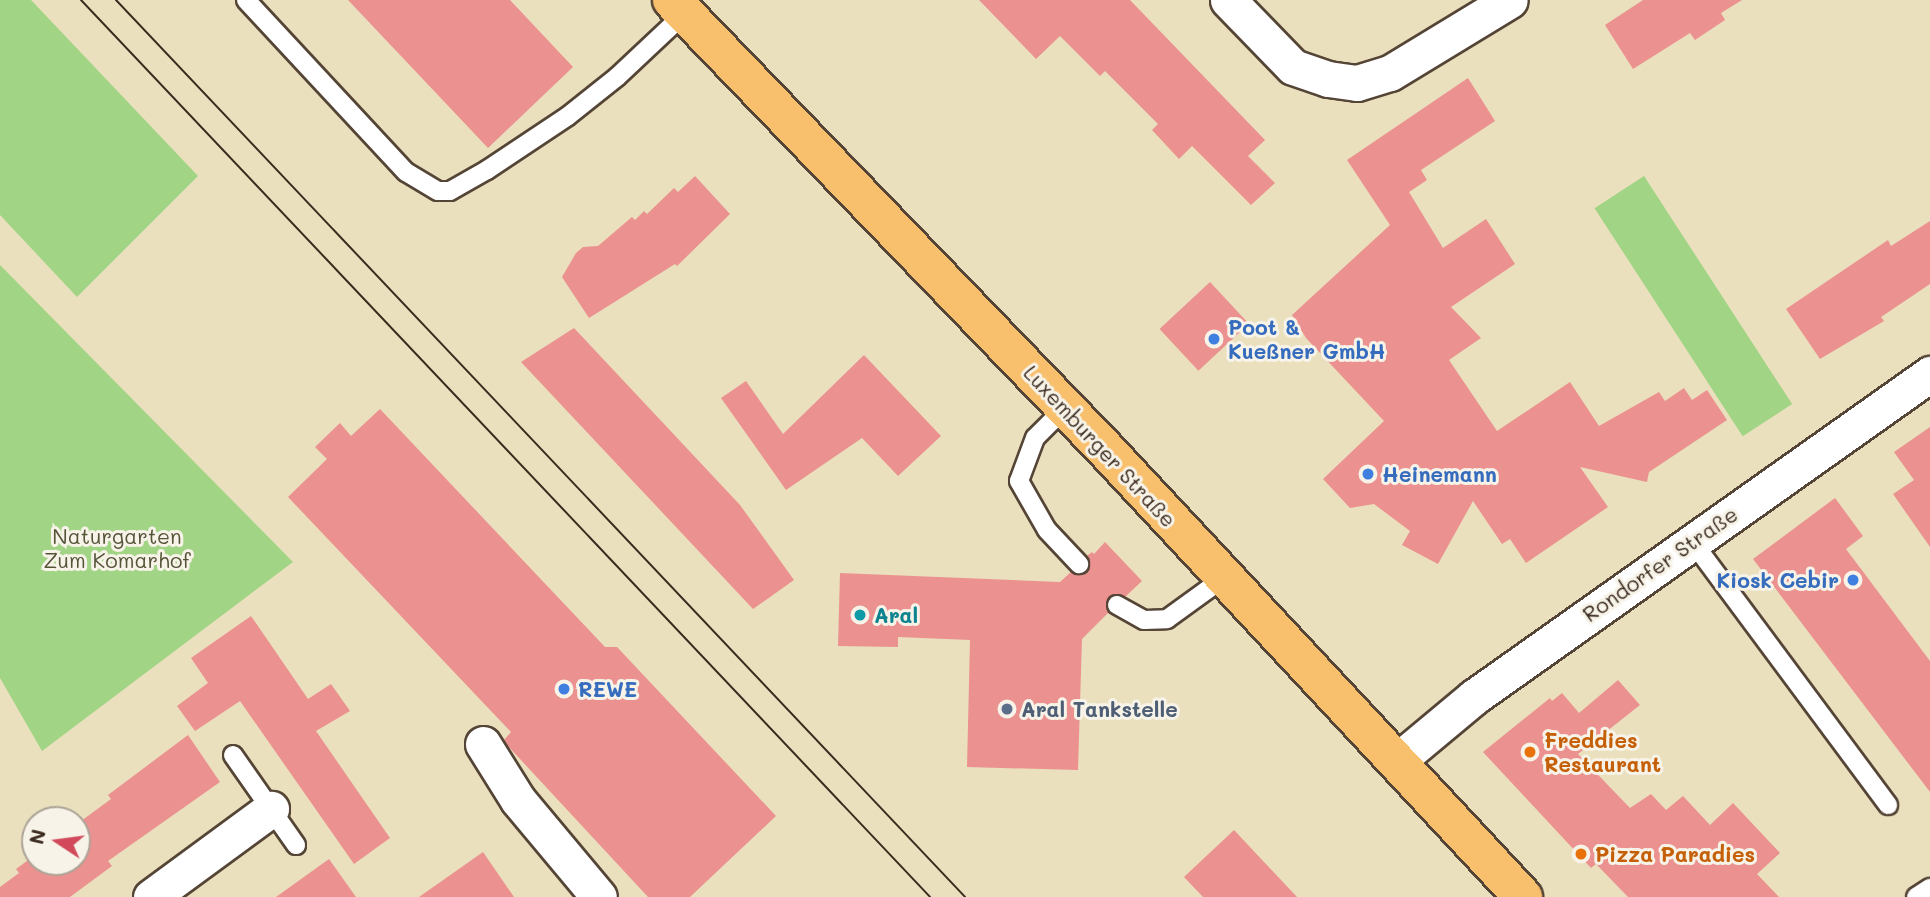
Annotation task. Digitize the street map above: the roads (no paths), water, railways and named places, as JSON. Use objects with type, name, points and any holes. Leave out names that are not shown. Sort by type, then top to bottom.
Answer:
[{"type":"main road","name":"Luxemburger Straße","points":[[678,7],[1065,408],[1522,897]]},
{"type":"street","points":[[1228,0],[1293,67],[1328,79],[1357,82],[1390,73],[1510,0]]},
{"type":"street","name":"Rondorfer Straße","points":[[1396,762],[1474,696],[1692,541],[1839,442],[1930,374]]},
{"type":"street","points":[[483,744],[518,800],[598,897]]},
{"type":"street","points":[[151,897],[271,809]]},
{"type":"lane","points":[[246,0],[406,172],[438,191],[450,191],[487,170],[568,116],[617,77],[678,7]]},
{"type":"lane","points":[[1065,408],[1035,438],[1019,481],[1047,530],[1079,564]]},
{"type":"lane","points":[[1692,541],[1888,805]]},
{"type":"lane","points":[[1117,605],[1144,620],[1167,619],[1225,577]]},
{"type":"lane","points":[[233,755],[296,845]]},
{"type":"lane","points":[[1916,897],[1930,888]]},
{"type":"tram line","points":[[81,0],[930,897]]},
{"type":"tram line","points":[[116,0],[965,897]]},
{"type":"place","name":"Poot & Kueßner GmbH","points":[[1214,339]]},
{"type":"place","name":"Heinemann","points":[[1368,474]]},
{"type":"place","name":"Kiosk Cebir","points":[[1853,580]]},
{"type":"place","name":"Aral","points":[[860,615]]},
{"type":"place","name":"REWE","points":[[564,689]]},
{"type":"place","name":"Aral Tankstelle","points":[[1007,709]]},
{"type":"place","name":"Freddies Restaurant","points":[[1530,752]]},
{"type":"place","name":"Pizza Paradies","points":[[1581,854]]},
{"type":"park label","name":"Naturgarten Zum Komarhof","points":[[117,548]]}]
